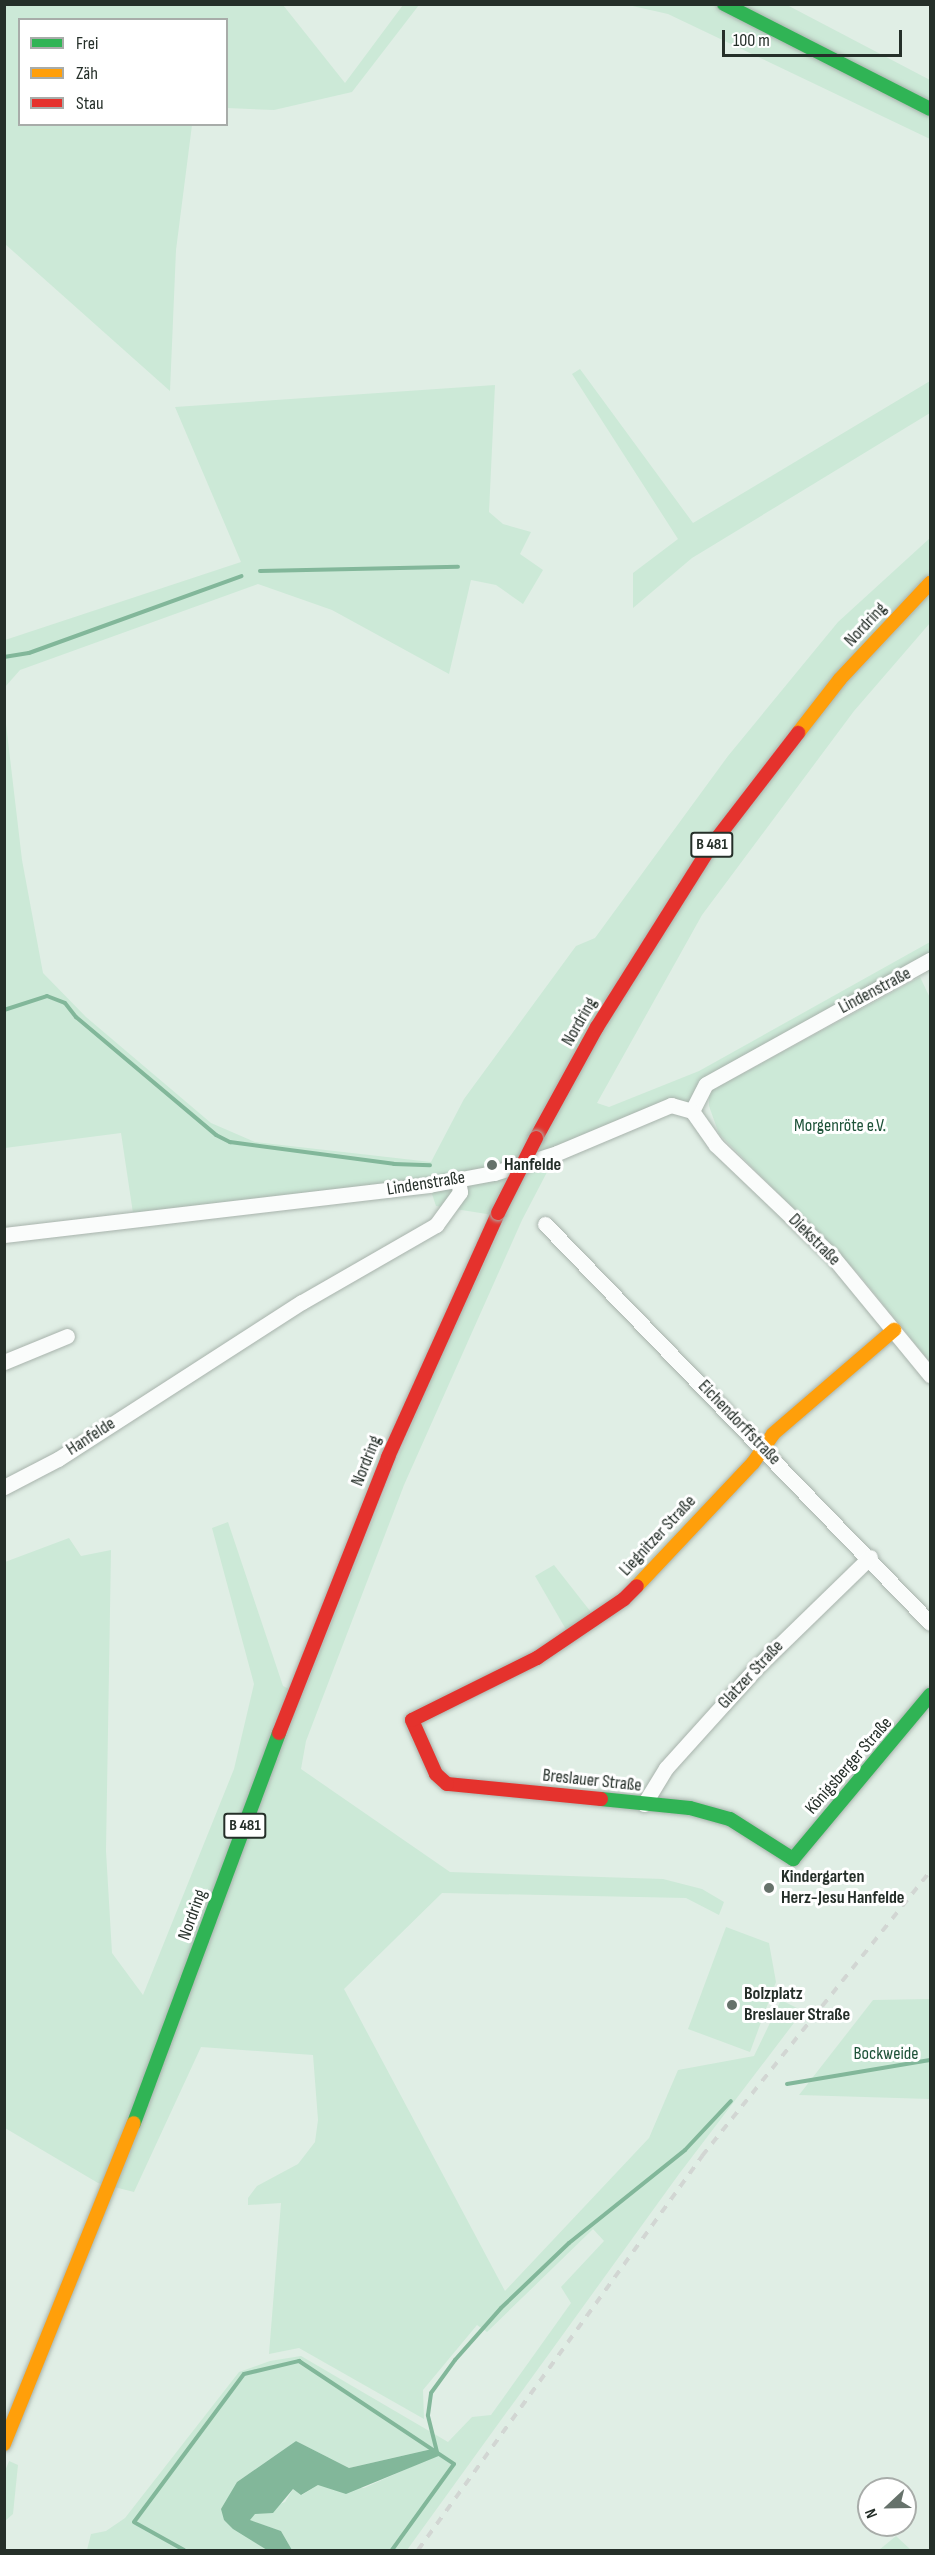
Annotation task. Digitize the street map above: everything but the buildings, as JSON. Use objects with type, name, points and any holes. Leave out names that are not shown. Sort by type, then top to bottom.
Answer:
[{"type":"main road","points":[[724,4],[930,109]]},
{"type":"main road","name":"Nordring","points":[[4,2444],[97,2222],[294,1693],[384,1468],[442,1330],[498,1213],[597,1027],[711,846],[840,679],[930,583]]},
{"type":"main road","name":"Liegnitzer Straße","points":[[412,1720],[537,1658],[624,1599],[753,1463],[762,1447],[828,1383],[894,1330]]},
{"type":"main road","name":"Königsberger Straße","points":[[793,1860],[930,1695]]},
{"type":"main road","name":"Breslauer Straße","points":[[412,1720],[436,1774],[447,1784],[690,1808],[730,1819],[793,1860]]},
{"type":"street","name":"Lindenstraße","points":[[4,1235],[458,1179],[557,1153],[671,1105],[693,1111],[706,1084],[930,960]]},
{"type":"street","name":"Diekstraße","points":[[693,1111],[716,1145],[833,1257],[930,1375]]},
{"type":"street","name":"Hanfelde","points":[[4,1487],[58,1459],[302,1302],[436,1225],[460,1192],[458,1179]]},
{"type":"street","name":"Eichendorffstraße","points":[[545,1224],[870,1557],[930,1623]]},
{"type":"street","points":[[4,1362],[67,1336]]},
{"type":"street","name":"Glatzer Straße","points":[[644,1804],[666,1768],[756,1668],[870,1557]]},
{"type":"green space","points":[[4,5],[283,5],[345,83],[403,5],[419,5],[352,92],[274,110],[228,108],[228,18],[18,18],[18,126],[192,126],[176,250],[170,391],[5,244]]},
{"type":"green space","points":[[628,5],[787,5],[930,80],[930,139],[668,14]]},
{"type":"green space","points":[[580,369],[693,523],[930,381],[930,413],[692,558],[633,608],[633,573],[678,539],[572,374]]},
{"type":"green space","points":[[495,385],[489,512],[503,524],[531,532],[520,554],[543,570],[523,604],[496,585],[471,580],[449,674],[332,610],[258,584],[20,670],[5,687],[5,640],[241,562],[175,407]]},
{"type":"green space","points":[[930,538],[930,623],[854,711],[702,915],[597,1103],[609,1107],[699,1071],[930,942],[930,960],[706,1084],[692,1111],[682,1107],[557,1153],[522,1220],[404,1485],[306,1741],[301,1769],[450,1872],[663,1879],[702,1889],[724,1902],[719,1915],[686,1898],[442,1893],[344,1989],[505,2291],[649,2138],[678,2070],[754,2056],[781,2000],[803,2011],[679,2174],[407,2550],[292,2550],[281,2531],[249,2520],[254,2514],[285,2502],[293,2489],[302,2495],[318,2485],[364,2488],[440,2454],[432,2449],[349,2468],[296,2441],[237,2482],[224,2520],[267,2550],[87,2550],[91,2534],[106,2531],[125,2518],[239,2372],[270,2361],[301,2356],[448,2442],[472,2417],[491,2415],[571,2303],[561,2287],[604,2241],[593,2229],[487,2332],[477,2325],[423,2390],[424,2419],[299,2348],[269,2354],[281,2203],[248,2205],[248,2198],[257,2186],[298,2164],[315,2142],[318,2120],[313,2055],[201,2047],[134,2192],[98,2183],[5,2128],[5,1562],[69,1538],[81,1556],[111,1550],[106,1851],[112,1953],[143,1995],[234,1769],[254,1684],[212,1528],[228,1522],[283,1686],[302,1695],[432,1374],[506,1217],[436,1206],[429,1185],[134,1220],[121,1133],[5,1148],[4,707],[22,860],[43,973],[86,1017],[211,1123],[255,1142],[431,1162],[464,1099],[576,946],[595,938],[728,756],[838,622]]},
{"type":"green space","name":"Morgenröte e.V.","points":[[920,977],[930,998],[930,1362],[857,1272],[719,1134],[709,1106],[709,1092]]},
{"type":"green space","points":[[554,1565],[594,1616],[568,1633],[535,1576]]},
{"type":"green space","name":"Bolzplatz Breslauer Straße","points":[[726,1927],[769,1943],[776,1982],[750,2052],[688,2029]]},
{"type":"green space","name":"Bockweide","points":[[930,1999],[930,2099],[799,2095],[873,2000]]},
{"type":"green space","points":[[9,2461],[18,2465],[13,2514],[5,2521],[5,2471]]},
{"type":"green space","points":[[897,2537],[911,2550],[879,2550]]},
{"type":"shaded area","points":[[296,2441],[349,2468],[432,2449],[441,2455],[346,2494],[318,2485],[301,2495],[293,2489],[273,2513],[255,2514],[250,2520],[281,2531],[292,2550],[267,2550],[233,2529],[224,2520],[221,2509],[237,2482]]},
{"type":"waterway","points":[[260,571],[458,567]]},
{"type":"waterway","points":[[4,657],[29,653],[242,576]]},
{"type":"waterway","points":[[4,1010],[47,996],[65,1003],[76,1017],[216,1135],[230,1142],[394,1164],[430,1165]]},
{"type":"waterway","points":[[787,2084],[930,2060]]},
{"type":"waterway","points":[[437,2452],[428,2415],[431,2393],[455,2360],[501,2308],[569,2243],[685,2150],[731,2101]]},
{"type":"waterway","points":[[184,2550],[134,2522],[244,2374],[299,2361],[454,2464],[392,2550]]},
{"type":"railway","points":[[418,2550],[702,2156],[930,1871]]},
{"type":"traffic: fast","points":[[724,4],[930,109]]},
{"type":"traffic: fast","points":[[601,1799],[690,1808],[730,1819],[793,1859],[930,1695]]},
{"type":"traffic: fast","points":[[134,2123],[279,1733]]},
{"type":"traffic: slow","points":[[798,733],[840,679],[930,583]]},
{"type":"traffic: slow","points":[[637,1586],[753,1463],[773,1434],[894,1330]]},
{"type":"traffic: slow","points":[[4,2444],[134,2123]]},
{"type":"traffic: jam","points":[[536,1138],[597,1027],[711,846],[798,733]]},
{"type":"traffic: jam","points":[[498,1213],[536,1138]]},
{"type":"traffic: jam","points":[[279,1733],[388,1457],[498,1213]]},
{"type":"traffic: jam","points":[[601,1799],[447,1784],[436,1774],[412,1720],[537,1658],[624,1599],[637,1586]]},
{"type":"place","name":"Hanfelde","points":[[492,1165]]},
{"type":"place","name":"Kindergarten Herz-Jesu Hanfelde","points":[[769,1888]]},
{"type":"place","name":"Bolzplatz Breslauer Straße","points":[[732,2005]]}]
